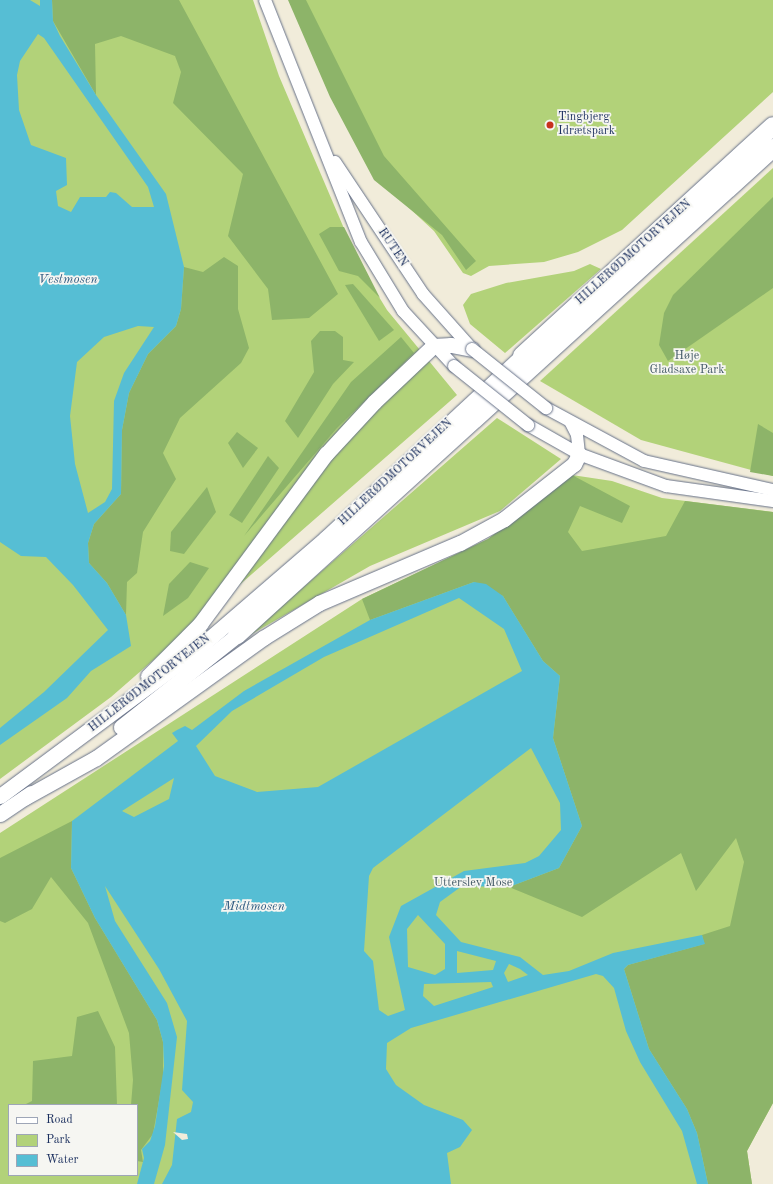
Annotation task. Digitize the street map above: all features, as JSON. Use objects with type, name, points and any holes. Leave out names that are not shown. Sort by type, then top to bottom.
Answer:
[{"type":"highway","name":"HILLERØDMOTORVEJEN","points":[[522,356],[773,126]]},
{"type":"highway","name":"HILLERØDMOTORVEJEN","points":[[237,635],[773,148]]},
{"type":"main road","points":[[103,722],[200,624],[326,454],[374,402],[433,346],[451,345],[472,349]]},
{"type":"main road","name":"HILLERØDMOTORVEJEN","points":[[0,796],[103,722],[195,651],[326,538],[522,356]]},
{"type":"main road","points":[[24,798],[96,758],[263,638],[319,603],[460,543],[504,518],[574,464],[579,454]]},
{"type":"main road","name":"HILLERØDMOTORVEJEN","points":[[0,814],[136,717],[237,635]]},
{"type":"street","name":"RUTEN","points":[[265,0],[319,140],[377,270],[403,311],[433,346],[454,366],[528,425],[579,454],[666,486],[773,501]]},
{"type":"street","name":"RUTEN","points":[[319,140],[423,294],[472,349],[546,408],[571,423],[644,461],[773,490]]},
{"type":"street","points":[[571,423],[577,435],[579,454]]},
{"type":"green space","points":[[0,0],[253,0],[279,76],[360,266],[387,310],[457,395],[111,697],[0,779]]},
{"type":"green space","points":[[52,0],[179,0],[338,294],[309,318],[272,320],[268,289],[228,236],[243,174],[173,103],[181,72],[175,56],[121,36],[95,44],[96,95],[53,21]]},
{"type":"green space","points":[[288,0],[306,0],[384,156],[476,261],[466,270],[442,235],[374,180],[330,97]]},
{"type":"green space","name":"Tingbjerg Idrætspark","points":[[299,0],[773,0],[773,92],[622,230],[578,252],[544,262],[489,266],[471,276],[463,273],[434,231],[407,206]]},
{"type":"green space","name":"Høje Gladsaxe Park","points":[[773,168],[773,476],[641,440],[540,381]]},
{"type":"green space","points":[[773,197],[773,288],[668,361],[659,345],[664,313],[673,295]]},
{"type":"green space","points":[[330,227],[344,227],[380,298],[358,276],[339,271],[319,234]]},
{"type":"green space","points":[[224,257],[238,266],[238,309],[249,348],[241,363],[180,418],[163,453],[176,479],[143,532],[137,573],[127,582],[126,615],[107,583],[89,563],[88,543],[94,524],[121,494],[122,430],[129,393],[148,354],[176,326],[181,309],[184,267],[203,272]]},
{"type":"green space","points":[[590,264],[601,269],[505,353],[470,324],[463,305],[471,294],[506,283],[574,271]]},
{"type":"green space","points":[[353,284],[394,330],[379,341],[345,285]]},
{"type":"green space","points":[[320,331],[335,331],[343,337],[343,360],[354,362],[333,384],[298,438],[285,421],[314,372],[311,341]]},
{"type":"green space","points":[[401,337],[414,353],[337,428],[244,536],[351,382]]},
{"type":"green space","points":[[497,418],[561,459],[500,511],[370,566],[245,638]]},
{"type":"green space","points":[[758,424],[773,433],[773,476],[750,472]]},
{"type":"green space","points":[[237,432],[258,448],[243,468],[228,443]]},
{"type":"green space","points":[[268,456],[279,468],[242,523],[229,515]]},
{"type":"green space","name":"Utterslev Mose","points":[[572,475],[612,481],[662,498],[773,512],[773,1103],[747,1151],[752,1184],[0,1184],[0,833],[362,599],[488,539]]},
{"type":"green space","points":[[572,475],[630,506],[622,523],[580,506],[568,532],[582,551],[666,536],[685,501],[773,512],[773,1103],[747,1151],[752,1184],[708,1184],[697,1133],[687,1109],[649,1049],[624,969],[628,965],[704,944],[702,935],[730,926],[744,862],[736,838],[696,891],[681,853],[582,917],[509,887],[559,868],[582,826],[553,738],[560,676],[543,661],[503,596],[474,582],[370,620],[362,599],[488,539]]},
{"type":"green space","points":[[207,487],[216,512],[184,554],[170,551],[171,532]]},
{"type":"green space","points":[[190,562],[209,568],[188,598],[163,616],[169,584]]},
{"type":"green space","points":[[72,821],[71,868],[95,918],[157,1020],[163,1042],[163,1078],[153,1134],[141,1150],[143,1162],[138,1161],[138,1104],[131,1104],[133,1080],[129,1033],[88,923],[51,877],[32,909],[5,923],[0,921],[0,858]]},
{"type":"green space","points":[[98,1011],[115,1047],[117,1104],[26,1104],[32,1101],[33,1061],[72,1056],[77,1017]]},
{"type":"water","name":"Vestmosen","points":[[0,0],[30,0],[40,6],[40,0],[52,0],[53,21],[60,36],[96,95],[166,194],[184,267],[181,309],[176,326],[148,354],[129,393],[122,430],[121,494],[94,524],[88,543],[89,563],[107,583],[126,615],[131,646],[91,671],[67,698],[0,745],[0,728],[44,692],[108,630],[73,585],[46,557],[21,556],[0,542]],"holes":[[[38,34],[44,38],[148,187],[154,207],[132,207],[116,193],[110,192],[106,197],[80,197],[71,212],[58,206],[56,191],[67,185],[66,158],[31,145],[19,110],[17,75],[20,61]],[[138,326],[154,327],[124,373],[114,401],[112,489],[105,502],[88,513],[75,464],[70,416],[77,362],[104,337]]]},
{"type":"water","name":"Midtmosen","points":[[474,582],[486,584],[503,596],[543,661],[560,676],[553,738],[582,826],[559,868],[509,887],[462,886],[440,902],[436,915],[461,942],[520,957],[543,975],[569,971],[613,953],[702,935],[705,944],[628,965],[624,969],[649,1049],[687,1109],[697,1133],[708,1184],[697,1184],[682,1131],[640,1062],[626,1031],[614,988],[603,976],[596,974],[411,1028],[387,1043],[386,1069],[396,1085],[424,1105],[463,1120],[472,1130],[460,1147],[447,1153],[451,1184],[162,1184],[172,1165],[177,1119],[191,1112],[193,1102],[182,1090],[187,1021],[159,969],[105,886],[115,921],[167,1003],[177,1037],[165,1145],[154,1184],[137,1184],[144,1158],[142,1149],[150,1141],[155,1126],[164,1066],[163,1042],[157,1020],[95,918],[71,868],[72,821],[178,741],[172,733],[185,726],[192,730],[244,691],[370,620]],"holes":[[[459,598],[504,629],[522,671],[318,787],[257,792],[215,776],[196,746],[232,711],[324,657]],[[531,748],[560,803],[561,830],[539,856],[525,863],[464,871],[401,906],[389,937],[405,1010],[388,1016],[379,1010],[373,961],[364,951],[369,876],[373,868]],[[174,778],[169,799],[134,817],[122,811]],[[418,915],[445,944],[445,969],[435,975],[408,967],[407,929]],[[457,951],[496,961],[493,970],[457,973]],[[509,964],[528,975],[508,982],[504,973]],[[491,982],[493,987],[434,1006],[423,996],[424,984]]]},
{"type":"pier","points":[[173,1132],[187,1134],[188,1139],[182,1140]]},
{"type":"place","name":"Tingbjerg Idrætspark","points":[[550,125]]}]
